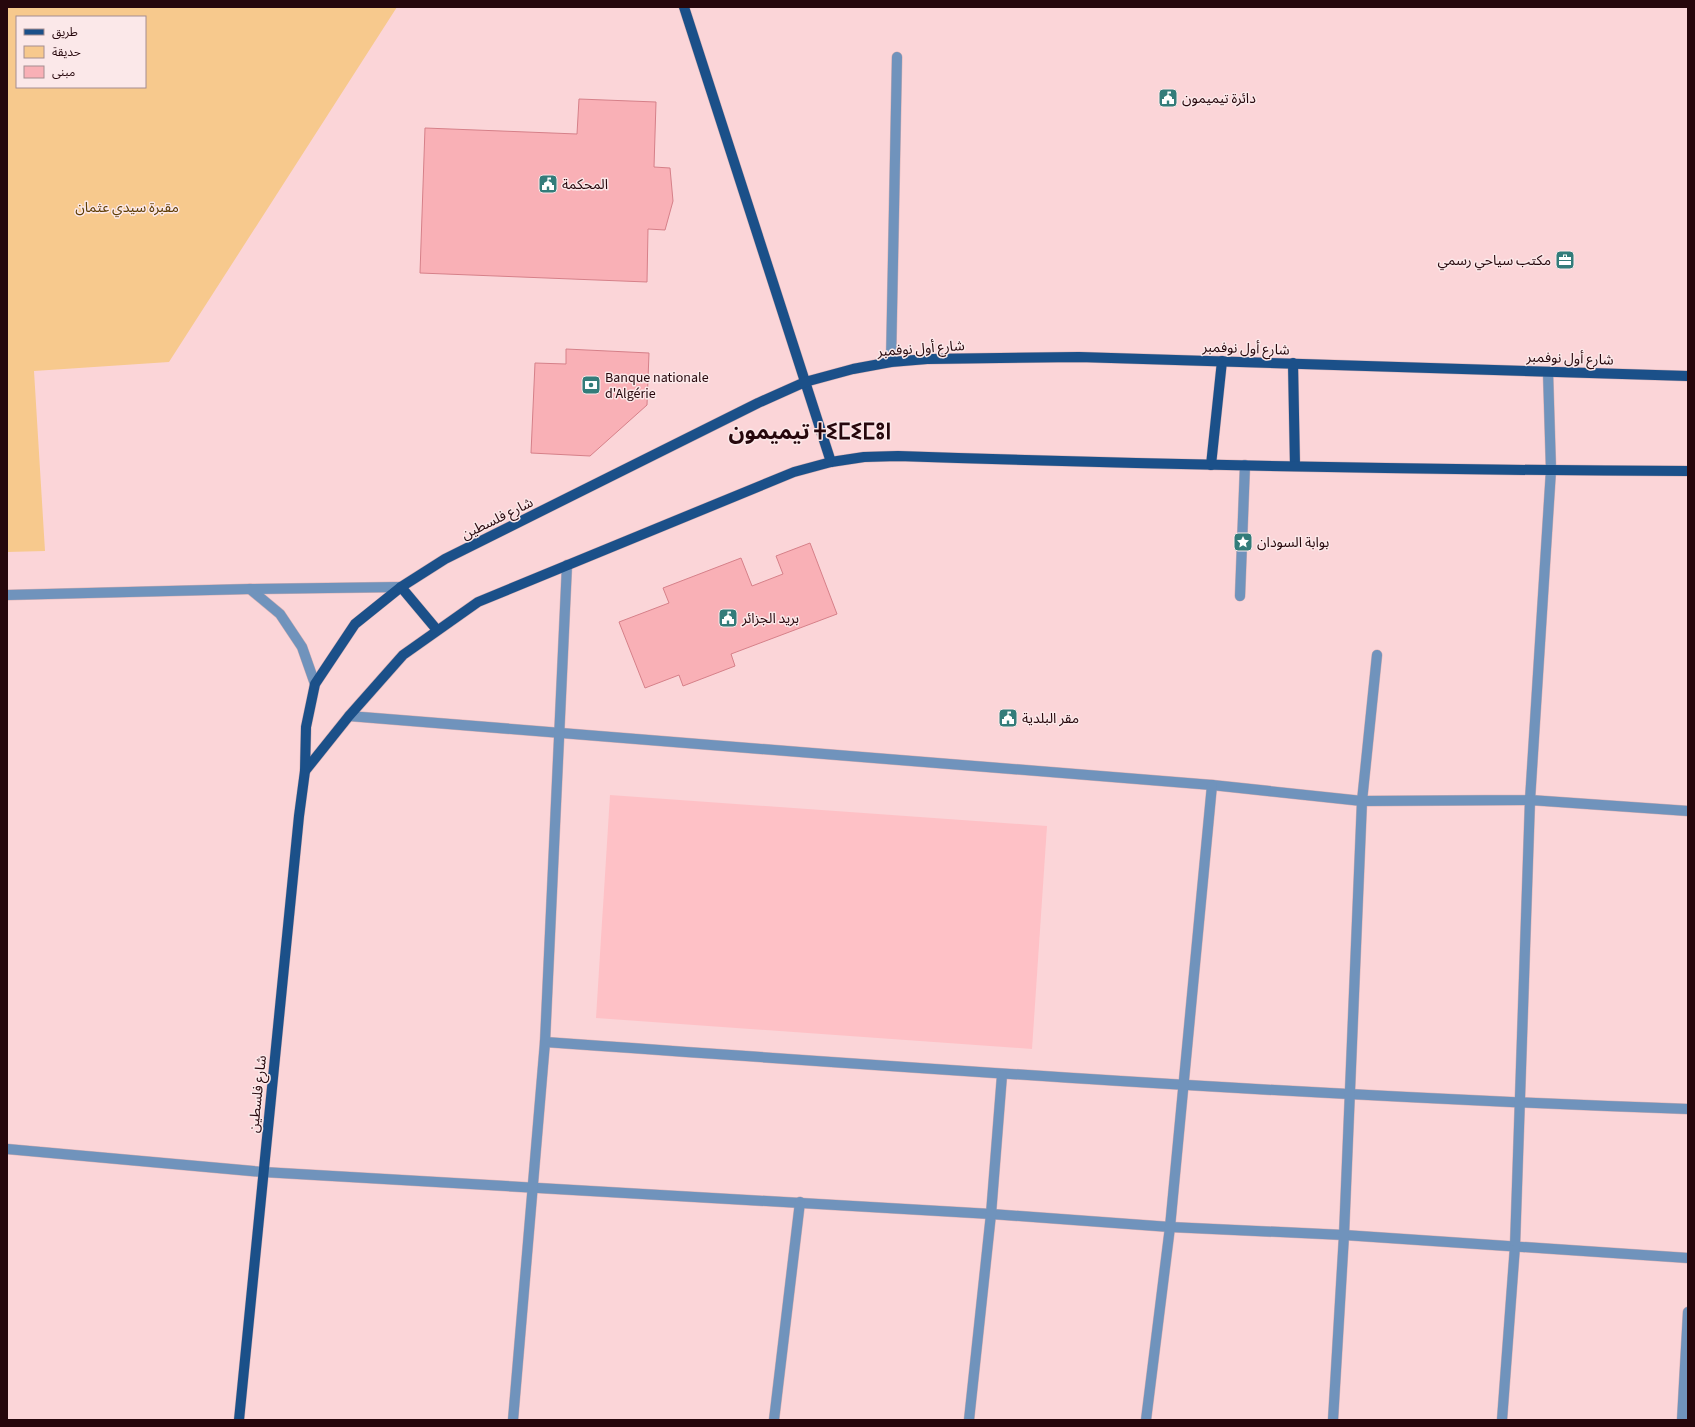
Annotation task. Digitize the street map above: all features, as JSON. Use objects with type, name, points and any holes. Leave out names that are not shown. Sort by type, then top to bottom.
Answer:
[{"type":"main road","points":[[684,7],[831,462]]},
{"type":"main road","name":"شارع أول نوفمبر","points":[[805,382],[852,369],[891,362],[1079,357],[1688,376]]},
{"type":"main road","points":[[1211,465],[1222,361]]},
{"type":"main road","points":[[1293,363],[1295,466]]},
{"type":"main road","name":"شارع فلسطين","points":[[239,1420],[299,816],[305,771],[306,727],[315,684],[355,624],[401,587],[444,559],[758,403],[805,382]]},
{"type":"main road","points":[[305,771],[349,716],[403,655],[478,602],[794,472],[831,462],[864,457],[898,456],[1211,465],[1688,471]]},
{"type":"main road","points":[[401,587],[437,630]]},
{"type":"street","points":[[891,362],[897,57]]},
{"type":"street","points":[[1502,1420],[1515,1246],[1530,800],[1551,470],[1548,372]]},
{"type":"street","points":[[1240,596],[1245,465]]},
{"type":"street","points":[[513,1420],[545,1042],[567,565]]},
{"type":"street","points":[[7,595],[401,587]]},
{"type":"street","points":[[250,589],[280,614],[302,647],[315,684]]},
{"type":"street","points":[[1333,1420],[1344,1235],[1362,801],[1377,655]]},
{"type":"street","points":[[349,716],[1212,786],[1362,801],[1530,800],[1688,811]]},
{"type":"street","points":[[1146,1420],[1170,1227],[1212,786]]},
{"type":"street","points":[[545,1042],[1002,1074],[1520,1103],[1688,1109]]},
{"type":"street","points":[[969,1420],[991,1214],[1002,1074]]},
{"type":"street","points":[[7,1149],[263,1172],[800,1202],[1170,1227],[1344,1235],[1688,1258]]},
{"type":"street","points":[[774,1420],[800,1202]]},
{"type":"street","points":[[1682,1420],[1688,1312]]},
{"type":"shaded area","points":[[610,795],[1047,826],[1032,1049],[596,1018]]},
{"type":"green space","name":"مقبرة سيدي عثمان","points":[[7,7],[397,7],[169,362],[34,371],[45,551],[7,552]]},
{"type":"building","name":"المحكمة","points":[[579,99],[656,102],[654,167],[670,168],[673,201],[665,230],[648,229],[647,282],[420,273],[425,128],[577,134]]},
{"type":"building","name":"Banque nationale d'Algérie","points":[[566,349],[649,353],[647,405],[590,456],[531,453],[535,363],[566,364]]},
{"type":"building","name":"بريد الجزائر","points":[[810,543],[837,614],[731,654],[735,666],[683,686],[679,675],[645,688],[619,622],[669,603],[663,588],[741,558],[752,586],[783,574],[776,556]]},
{"type":"place","name":"دائرة ﺗﻴﻤﻴﻤﻮن","points":[[1168,98]]},
{"type":"place","name":"المحكمة","points":[[548,184]]},
{"type":"place","name":"مكتب سياحي رسمي","points":[[1565,260]]},
{"type":"place","name":"Banque nationale d'Algérie","points":[[591,385]]},
{"type":"place","name":"بوابة السودان","points":[[1243,542]]},
{"type":"place","name":"بريد الجزائر","points":[[728,618]]},
{"type":"place","name":"مقر البلدية","points":[[1008,718]]},
{"type":"district","name":"تيميمون ⵜⵉⵎⵉⵎⵓⵏ","points":[[810,431]]}]
